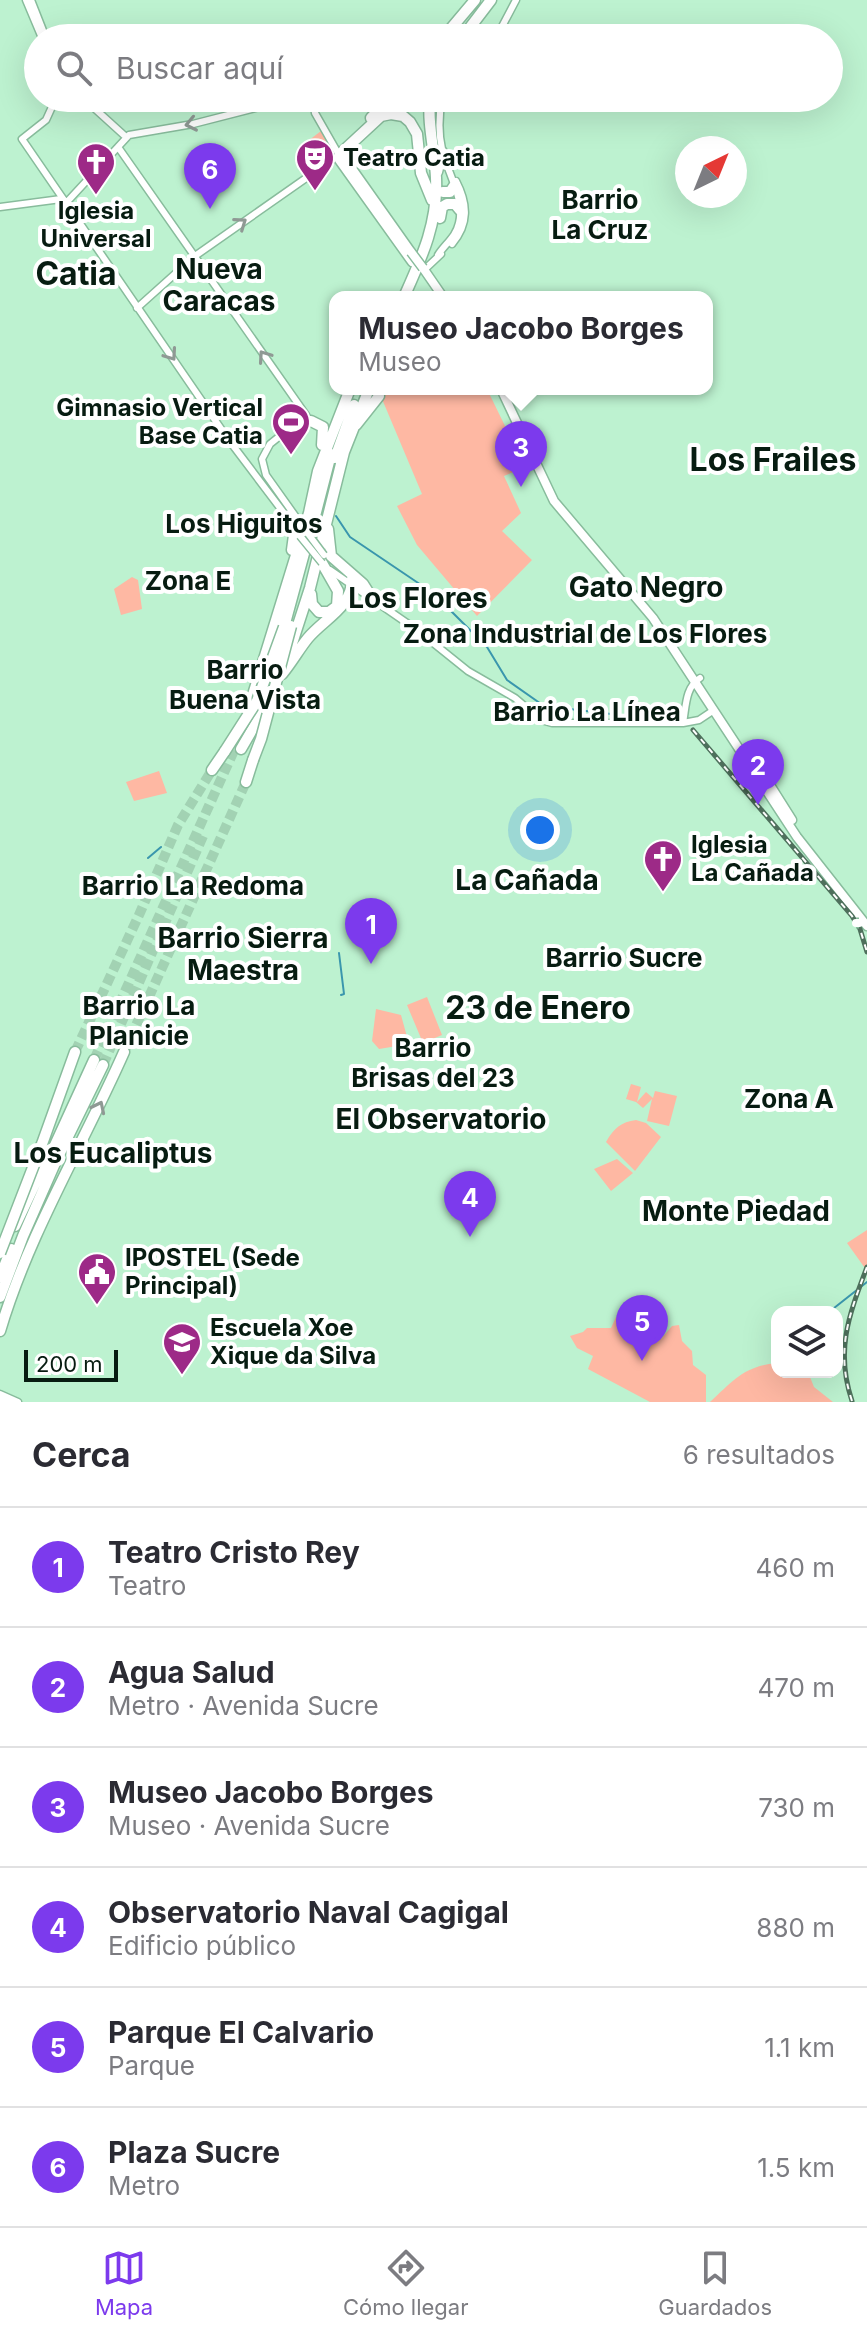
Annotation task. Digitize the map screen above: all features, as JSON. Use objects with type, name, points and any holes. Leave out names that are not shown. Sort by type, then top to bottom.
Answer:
[{"type":"highway","points":[[455,24],[475,0]]},
{"type":"highway","points":[[465,24],[483,0]]},
{"type":"highway","points":[[473,24],[491,0]]},
{"type":"highway","points":[[340,154],[378,112]]},
{"type":"highway","points":[[406,291],[418,273],[432,200],[424,112]]},
{"type":"highway","points":[[413,291],[435,217],[436,176],[428,112]]},
{"type":"highway","points":[[340,154],[381,116],[403,116],[417,134],[421,173],[432,200]]},
{"type":"highway","points":[[442,152],[436,176],[443,192],[462,208]]},
{"type":"highway","points":[[443,192],[450,192],[454,186]]},
{"type":"highway","points":[[425,252],[434,239],[442,207],[453,203],[462,208]]},
{"type":"highway","points":[[318,471],[348,395]]},
{"type":"highway","points":[[212,770],[257,701],[284,624],[342,420],[356,395]]},
{"type":"highway","points":[[299,592],[335,457],[357,395]]},
{"type":"highway","points":[[282,674],[313,575],[322,557],[327,515],[352,429],[366,395]]},
{"type":"highway","points":[[352,429],[379,395]]},
{"type":"highway","points":[[246,782],[261,739],[318,471],[324,430],[315,422],[303,419]]},
{"type":"highway","points":[[310,507],[323,483]]},
{"type":"highway","points":[[327,515],[330,554],[365,586],[370,597],[346,601]]},
{"type":"highway","points":[[284,624],[299,530]]},
{"type":"highway","points":[[322,557],[299,592],[284,624],[239,748],[282,674],[310,635],[346,601],[352,583]]},
{"type":"highway","points":[[313,575],[312,604],[319,612],[332,611],[338,604],[338,591],[322,557]]},
{"type":"highway","points":[[0,1253],[75,1052]]},
{"type":"highway","points":[[0,1331],[50,1204],[124,1052]]},
{"type":"highway","points":[[0,1297],[98,1062],[37,1176],[15,1227],[2,1241]]},
{"type":"highway","points":[[0,1277],[60,1134]]},
{"type":"highway","points":[[0,1307],[11,1269]]},
{"type":"main road","points":[[340,154],[339,160],[412,257],[418,273],[435,291]]},
{"type":"main road","points":[[504,395],[554,501],[653,618],[801,833],[867,917]]},
{"type":"main road","points":[[511,395],[557,497],[658,615],[714,710],[797,837],[862,925]]},
{"type":"street","points":[[28,0],[38,24]]},
{"type":"street","points":[[503,24],[516,0]]},
{"type":"street","points":[[50,112],[46,120],[22,139],[228,439],[322,557],[468,671],[515,698],[544,721],[667,723],[699,720],[714,710]]},
{"type":"street","points":[[98,112],[126,137]]},
{"type":"street","points":[[0,207],[64,201],[126,137],[234,112]]},
{"type":"street","points":[[137,308],[195,256],[340,154],[317,112]]},
{"type":"street","points":[[418,273],[461,234],[463,195],[442,152],[440,112]]},
{"type":"street","points":[[118,147],[303,419],[268,447],[263,453],[262,463],[299,530]]},
{"type":"street","points":[[450,171],[462,208]]},
{"type":"street","points":[[680,721],[697,680]]},
{"type":"street","points":[[0,1397],[7,1402]]},
{"type":"street","points":[[0,1397],[18,1402]]},
{"type":"shaded area","points":[[321,131],[335,151],[318,164],[304,144]]},
{"type":"shaded area","points":[[383,395],[490,395],[525,467],[504,476],[521,513],[502,531],[532,560],[477,616],[417,545],[397,506],[422,494]]},
{"type":"shaded area","points":[[132,577],[138,580],[142,609],[121,615],[114,589]]},
{"type":"shaded area","points":[[159,771],[167,793],[134,801],[126,782]]},
{"type":"shaded area","points":[[427,997],[442,1035],[423,1043],[407,1005]]},
{"type":"shaded area","points":[[376,1009],[401,1015],[409,1044],[379,1049],[372,1041]]},
{"type":"shaded area","points":[[631,1084],[641,1087],[637,1102],[646,1092],[653,1098],[655,1091],[677,1096],[669,1126],[647,1121],[652,1099],[643,1108],[626,1099]]},
{"type":"shaded area","points":[[636,1120],[646,1123],[661,1137],[635,1171],[606,1142],[618,1126]]},
{"type":"shaded area","points":[[617,1159],[633,1173],[611,1191],[594,1169]]},
{"type":"shaded area","points":[[867,1230],[867,1271],[847,1243]]},
{"type":"shaded area","points":[[616,1317],[635,1322],[649,1335],[661,1339],[672,1326],[679,1325],[682,1341],[692,1351],[693,1365],[706,1375],[706,1402],[650,1402],[588,1369],[593,1356],[577,1348],[570,1336],[587,1328],[611,1328]]},
{"type":"shaded area","points":[[771,1364],[771,1378],[810,1378],[814,1387],[833,1402],[710,1402],[747,1371]]},
{"type":"waterway","points":[[336,516],[350,537],[433,593],[487,647],[507,680],[544,706],[653,719]]},
{"type":"waterway","points":[[148,858],[161,847]]},
{"type":"waterway","points":[[339,953],[344,994],[341,995]]},
{"type":"waterway","points":[[837,1306],[867,1282]]},
{"type":"tunnel","points":[[94,1060],[236,746]]},
{"type":"tunnel","points":[[75,1052],[178,825],[212,770]]},
{"type":"tunnel","points":[[124,1052],[246,782]]},
{"type":"tunnel","points":[[103,1065],[203,836]]},
{"type":"railway","points":[[693,730],[852,916],[867,952]]},
{"type":"railway","points":[[852,1401],[845,1365],[846,1333],[867,1267]]},
{"type":"place","name":"Teatro Catia","points":[[315,192]]},
{"type":"place","name":"Iglesia Universal","points":[[96,196]]},
{"type":"place","name":"Plaza Sucre","points":[[210,209]]},
{"type":"place","name":"Gimnasio Vertical Base Catia","points":[[291,456]]},
{"type":"place","name":"Museo Jacobo Borges","points":[[521,487]]},
{"type":"place","name":"Agua Salud","points":[[758,805]]},
{"type":"place","name":"Iglesia La Cañada","points":[[663,893]]},
{"type":"place","name":"Teatro Cristo Rey","points":[[371,964]]},
{"type":"place","name":"Observatorio Naval Cagigal","points":[[470,1237]]},
{"type":"place","name":"IPOSTEL (Sede Principal)","points":[[97,1306]]},
{"type":"place","name":"Parque El Calvario","points":[[642,1361]]},
{"type":"place","name":"Escuela Xoe Xique da Silva","points":[[182,1376]]},
{"type":"district","name":"Barrio La Cruz","points":[[600,215]]},
{"type":"district","name":"Catia","points":[[76,274]]},
{"type":"district","name":"Nueva Caracas","points":[[219,285]]},
{"type":"district","name":"Los Frailes","points":[[773,460]]},
{"type":"district","name":"Los Higuitos","points":[[244,524]]},
{"type":"district","name":"Zona E","points":[[188,581]]},
{"type":"district","name":"Gato Negro","points":[[646,587]]},
{"type":"district","name":"Los Flores","points":[[418,598]]},
{"type":"district","name":"Zona Industrial de Los Flores","points":[[585,634]]},
{"type":"district","name":"Barrio Buena Vista","points":[[245,685]]},
{"type":"district","name":"Barrio La Línea","points":[[587,712]]},
{"type":"district","name":"La Cañada","points":[[527,880]]},
{"type":"district","name":"Barrio La Redoma","points":[[193,886]]},
{"type":"district","name":"Barrio Sierra Maestra","points":[[243,954]]},
{"type":"district","name":"Barrio Sucre","points":[[624,958]]},
{"type":"district","name":"23 de Enero","points":[[538,1008]]},
{"type":"district","name":"Barrio La Planicie","points":[[139,1021]]},
{"type":"district","name":"Barrio Brisas del 23","points":[[433,1063]]},
{"type":"district","name":"Zona A","points":[[789,1099]]},
{"type":"district","name":"El Observatorio","points":[[441,1119]]},
{"type":"district","name":"Los Eucaliptus","points":[[113,1153]]},
{"type":"district","name":"Monte Piedad","points":[[736,1211]]}]
